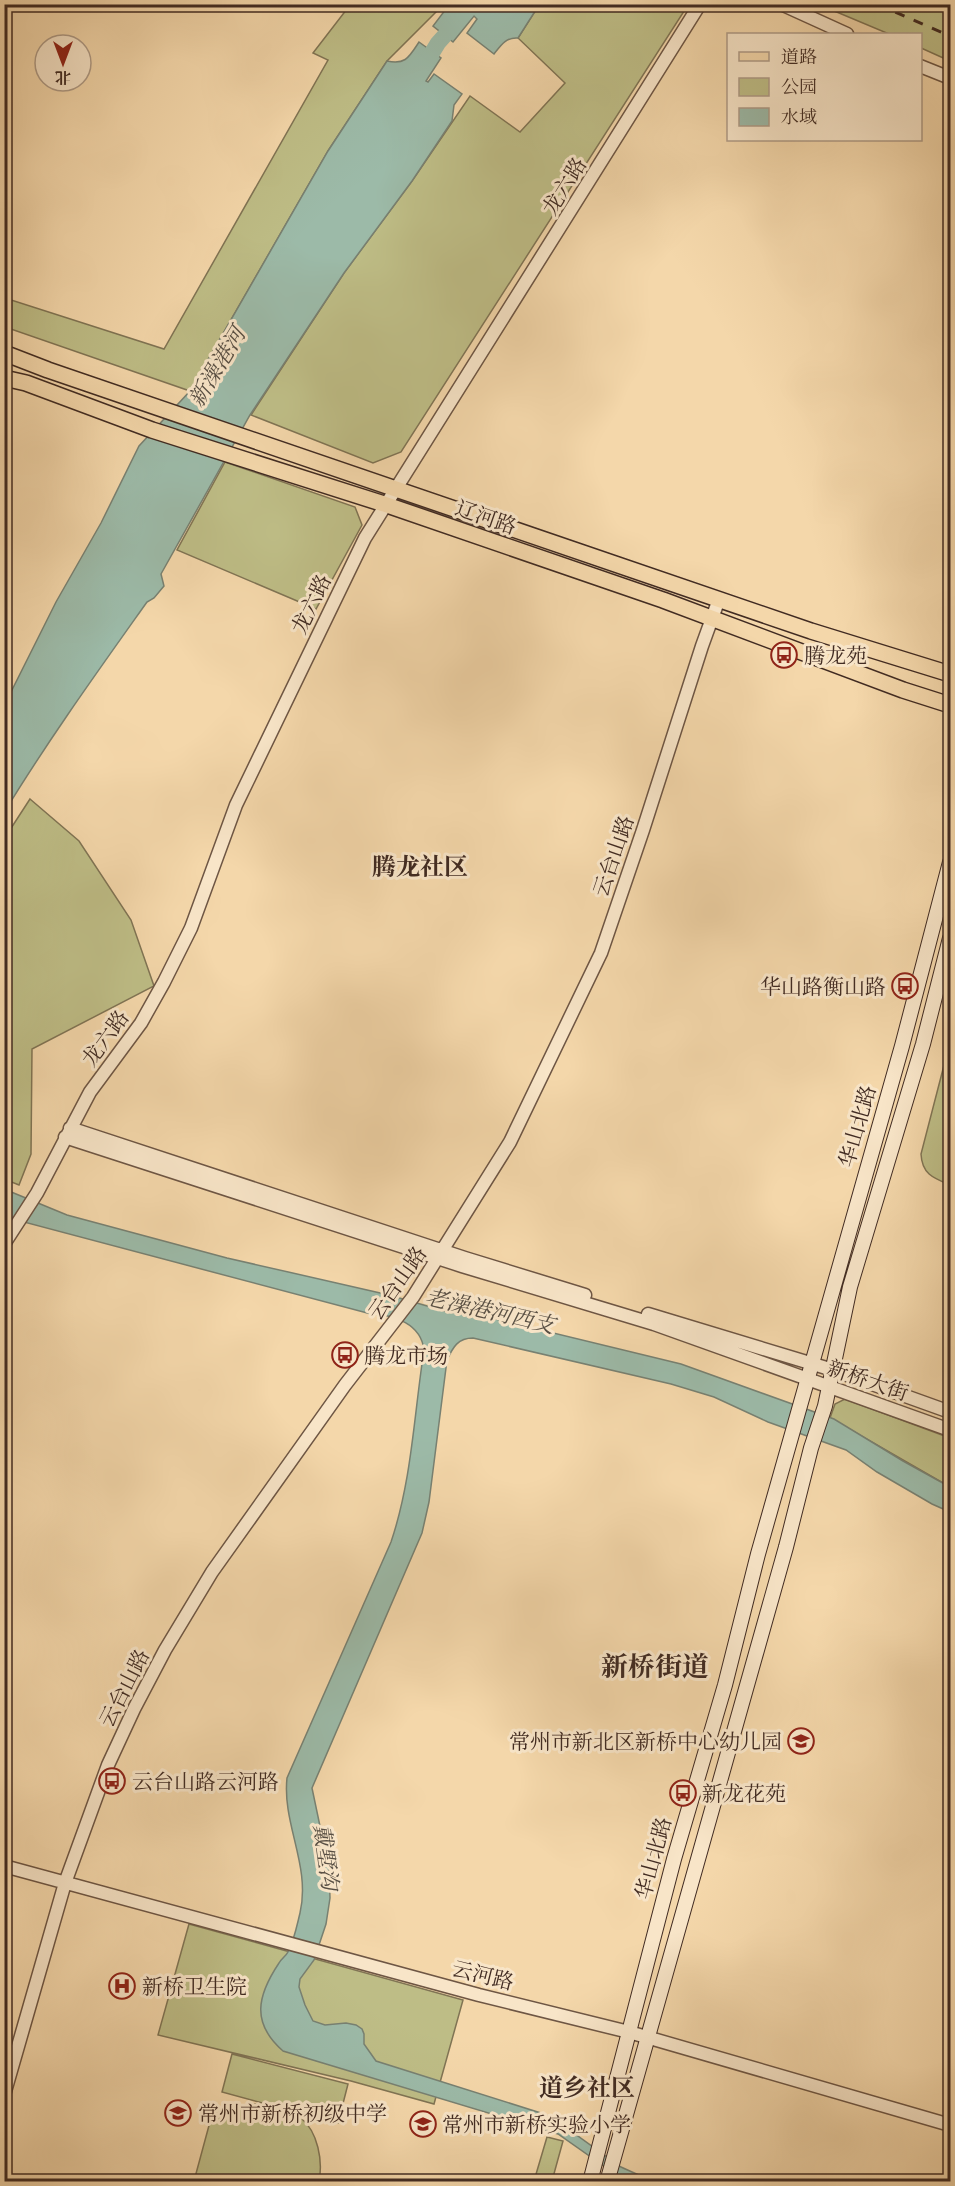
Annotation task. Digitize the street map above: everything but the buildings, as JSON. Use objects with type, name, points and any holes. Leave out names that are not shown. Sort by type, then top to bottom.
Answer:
[{"type":"main road","name":"辽河路","points":[[4,353],[165,411],[253,439],[811,631],[951,674]]},
{"type":"main road","name":"辽河路","points":[[4,378],[26,383],[152,430],[384,504],[712,618],[903,690],[951,705]]},
{"type":"main road","name":"华山北路","points":[[591,2178],[674,1859],[726,1685],[758,1554],[902,1046],[951,862]]},
{"type":"main road","name":"华山北路","points":[[607,2181],[786,1547],[811,1448],[825,1406],[850,1287],[923,1044],[951,938]]},
{"type":"street","name":"龙六路","points":[[4,1244],[37,1192],[90,1092],[141,1023],[165,982],[191,928],[238,802],[365,538],[384,504],[700,4]]},
{"type":"street","points":[[781,4],[846,33]]},
{"type":"street","points":[[922,66],[951,78]]},
{"type":"street","name":"云台山路","points":[[4,2095],[65,1883],[108,1765],[134,1709],[165,1650],[212,1572],[345,1385],[413,1297],[510,1142],[601,953],[719,599]]},
{"type":"street","points":[[67,1132],[440,1255]]},
{"type":"street","name":"新桥大街","points":[[440,1255],[833,1370],[951,1412]]},
{"type":"street","name":"新桥大街","points":[[440,1255],[654,1324],[951,1430]]},
{"type":"street","name":"云河路","points":[[4,1866],[288,1941],[326,1954],[479,1995],[629,2032],[951,2125]]},
{"type":"green space","points":[[350,5],[443,5],[387,61],[328,151],[190,391],[5,327],[5,298],[164,349],[328,60],[313,53]]},
{"type":"green space","points":[[539,5],[688,5],[401,452],[373,463],[251,415],[344,273],[412,181],[470,96],[520,132],[565,83],[518,38]]},
{"type":"green space","points":[[820,5],[950,5],[950,61],[922,48],[922,33],[887,33]]},
{"type":"green space","points":[[225,462],[355,507],[362,525],[316,609],[177,550]]},
{"type":"green space","points":[[30,799],[79,841],[131,920],[154,986],[32,1049],[31,1154],[19,1185],[4,1179],[4,839]]},
{"type":"green space","points":[[950,1042],[950,1185],[926,1171],[921,1154]]},
{"type":"green space","points":[[845,1399],[950,1438],[950,1487],[830,1418],[835,1404]]},
{"type":"green space","points":[[189,1924],[463,2000],[434,2104],[351,2081],[158,2035]]},
{"type":"green space","points":[[232,2054],[348,2084],[338,2123],[279,2108],[299,2116],[312,2131],[320,2156],[319,2181],[194,2181],[214,2107],[227,2110],[252,2104],[270,2105],[222,2092]]},
{"type":"green space","points":[[547,2137],[563,2141],[552,2181],[534,2181]]},
{"type":"water","points":[[449,5],[539,5],[518,38],[507,40],[494,54],[467,33],[477,19],[474,16],[453,42],[433,26]]},
{"type":"water","points":[[419,42],[441,58],[426,81],[428,82],[434,74],[462,94],[454,105],[452,121],[412,181],[344,273],[250,415],[161,574],[164,586],[154,598],[147,602],[110,654],[56,731],[5,811],[5,704],[139,446],[190,391],[328,151],[387,61],[403,61]]},
{"type":"water","name":"戴墅沟","points":[[4,1189],[67,1215],[227,1258],[389,1295],[448,1312],[483,1316],[681,1364],[834,1419],[950,1487],[950,1512],[877,1472],[846,1450],[768,1422],[714,1397],[671,1384],[473,1338],[457,1344],[447,1360],[429,1502],[422,1533],[312,1788],[329,1869],[330,1898],[326,1924],[314,1960],[300,1979],[299,1987],[313,2021],[325,2025],[346,2023],[356,2025],[362,2029],[364,2044],[376,2061],[544,2114],[621,2167],[652,2181],[625,2181],[558,2134],[283,2051],[273,2041],[262,2020],[262,1998],[272,1975],[292,1943],[302,1896],[302,1879],[288,1812],[287,1778],[391,1542],[398,1519],[408,1471],[424,1350],[418,1334],[412,1327],[389,1316],[371,1314],[5,1217]]},
{"type":"waterway","name":"新澡港河","points":[[421,71],[438,43],[473,4]]},
{"type":"railway","points":[[877,4],[950,36]]},
{"type":"place","name":"腾龙苑","points":[[784,655]]},
{"type":"place","name":"华山路衡山路","points":[[905,986]]},
{"type":"place","name":"腾龙市场","points":[[345,1355]]},
{"type":"place","name":"常州市新北区新桥中心幼儿园","points":[[801,1741]]},
{"type":"place","name":"云台山路云河路","points":[[112,1781]]},
{"type":"place","name":"新龙花苑","points":[[683,1793]]},
{"type":"place","name":"新桥卫生院","points":[[122,1986]]},
{"type":"place","name":"常州市新桥初级中学","points":[[178,2113]]},
{"type":"place","name":"常州市新桥实验小学","points":[[423,2124]]},
{"type":"district","name":"腾龙社区","points":[[420,866]]},
{"type":"district","name":"新桥街道","points":[[655,1666]]},
{"type":"district","name":"道乡社区","points":[[587,2087]]},
{"type":"water label","name":"老澡港河西支","points":[[490,1311]]}]
